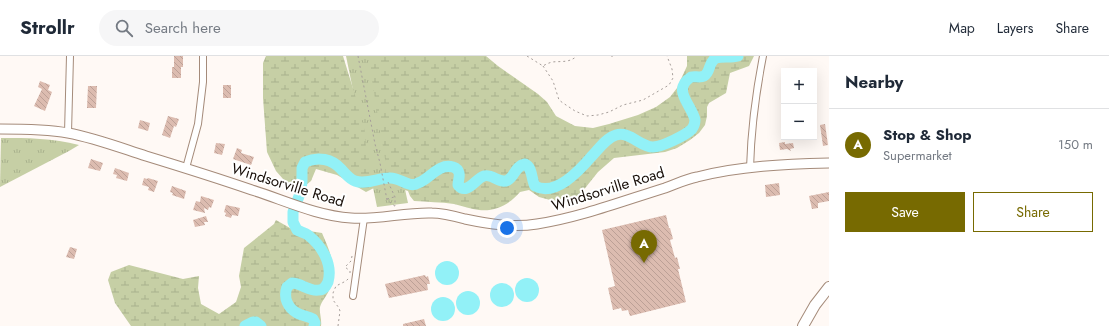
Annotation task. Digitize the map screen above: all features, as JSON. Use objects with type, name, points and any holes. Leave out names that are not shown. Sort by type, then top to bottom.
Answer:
[{"type":"main road","name":"Windsorville Road","points":[[0,129],[42,130],[68,133],[186,168],[333,216],[364,218],[432,213],[508,226],[539,224],[586,213],[696,177],[750,168],[792,164],[829,163]]},
{"type":"main road","points":[[803,326],[829,287]]},
{"type":"street","points":[[68,133],[70,56]]},
{"type":"street","points":[[186,168],[198,124],[203,82],[203,56]]},
{"type":"street","points":[[750,168],[750,153],[763,56]]},
{"type":"street","points":[[352,296],[364,218]]},
{"type":"path","points":[[358,56],[386,195],[388,201],[396,207],[395,197],[388,182]]},
{"type":"path","points":[[527,56],[543,66],[553,81],[560,100],[575,111],[587,116],[609,112],[622,105],[643,100],[669,85],[672,78],[672,69],[667,56]]},
{"type":"path","points":[[543,66],[550,62],[565,62],[572,60],[577,56]]},
{"type":"path","points":[[387,198],[395,197]]},
{"type":"path","points":[[338,326],[340,311],[333,300],[333,293],[336,286],[348,280],[350,271],[345,267],[351,260],[353,254],[358,255]]},
{"type":"green space","points":[[266,56],[343,56],[365,132],[366,150],[369,156],[374,188],[366,192],[337,175],[316,169],[311,181],[301,189],[291,188],[276,171],[267,152],[263,98],[263,63]]},
{"type":"green space","points":[[346,56],[378,56],[388,112],[408,203],[377,207]]},
{"type":"green space","points":[[368,56],[486,56],[538,94],[547,102],[556,116],[575,126],[593,128],[638,115],[656,107],[670,97],[677,88],[687,66],[687,56],[754,56],[749,66],[730,73],[726,93],[709,103],[707,107],[705,125],[699,133],[677,148],[665,152],[614,158],[598,172],[582,192],[572,201],[564,202],[550,200],[539,197],[529,190],[520,192],[512,200],[502,206],[491,210],[476,210],[449,203],[414,201],[408,191],[388,181],[385,173],[386,165]]},
{"type":"green space","points":[[1,138],[30,138],[79,145],[0,187]]},
{"type":"green space","points":[[276,220],[290,228],[322,233],[332,261],[333,274],[329,290],[320,307],[321,326],[131,326],[115,303],[108,280],[111,272],[129,265],[183,279],[199,276],[198,288],[201,304],[219,314],[236,302],[241,287],[239,276],[244,248],[274,224]]},
{"type":"water","points":[[447,261],[452,262],[458,268],[458,278],[452,284],[447,285],[442,284],[436,278],[435,273],[436,268],[442,262]]},
{"type":"water","points":[[527,278],[532,279],[538,285],[538,295],[532,301],[527,302],[522,301],[516,295],[515,290],[516,285],[522,279]]},
{"type":"water","points":[[502,283],[507,284],[513,290],[513,300],[507,306],[502,307],[497,306],[491,300],[490,295],[491,290],[497,284]]},
{"type":"water","points":[[468,291],[473,292],[479,298],[479,308],[473,314],[468,315],[463,314],[457,308],[456,303],[457,298],[463,292]]},
{"type":"water","points":[[443,297],[448,298],[454,304],[454,314],[448,320],[443,321],[438,320],[432,314],[431,309],[432,304],[438,298]]},
{"type":"building","points":[[174,56],[183,56],[181,78],[172,78]]},
{"type":"building","points":[[40,81],[50,85],[48,90],[52,92],[45,111],[34,106],[42,89],[38,87]]},
{"type":"building","points":[[223,85],[231,85],[231,98],[223,98]]},
{"type":"building","points":[[88,86],[97,86],[96,108],[87,108]]},
{"type":"building","points":[[168,116],[179,119],[176,127],[174,126],[170,138],[162,135]]},
{"type":"building","points":[[140,120],[150,123],[148,131],[138,128]]},
{"type":"building","points":[[825,124],[828,145],[823,146],[820,125]]},
{"type":"building","points":[[785,142],[785,144],[793,143],[794,148],[790,149],[791,151],[787,149],[780,150],[779,143]]},
{"type":"building","points":[[216,143],[225,144],[222,155],[214,153]]},
{"type":"building","points":[[237,148],[242,150],[241,153],[254,157],[251,165],[233,159]]},
{"type":"building","points":[[91,159],[103,163],[100,171],[88,168]]},
{"type":"building","points":[[115,168],[129,173],[127,181],[116,178],[117,175],[113,174]]},
{"type":"building","points":[[144,178],[158,181],[154,192],[148,190],[149,187],[142,185]]},
{"type":"building","points":[[779,183],[780,195],[766,197],[765,185]]},
{"type":"building","points":[[172,186],[186,191],[184,199],[172,195],[173,193],[170,192]]},
{"type":"building","points":[[829,192],[829,201],[818,203],[818,208],[812,209],[809,196]]},
{"type":"building","points":[[201,196],[214,200],[211,208],[209,207],[208,210],[204,208],[205,213],[193,210],[196,201],[200,202]]},
{"type":"building","points":[[226,205],[240,208],[238,216],[232,215],[231,218],[225,216],[226,213],[224,212]]},
{"type":"building","points":[[666,215],[673,239],[670,240],[675,258],[677,257],[680,269],[678,269],[686,302],[630,316],[628,310],[622,311],[621,308],[613,310],[608,288],[615,286],[602,230]]},
{"type":"building","points":[[206,216],[208,222],[204,222],[205,225],[195,227],[193,220]]},
{"type":"building","points":[[70,247],[77,249],[74,259],[66,257]]},
{"type":"building","points":[[425,275],[426,277],[428,276],[430,284],[427,284],[428,290],[389,298],[385,284]]},
{"type":"building","points":[[424,319],[426,326],[403,326],[403,324]]},
{"type":"waterway","points":[[314,326],[315,323],[313,319],[294,311],[286,299],[287,287],[292,283],[299,284],[312,290],[322,289],[326,286],[329,275],[328,262],[318,244],[308,235],[297,230],[293,222],[293,212],[301,191],[302,168],[305,162],[315,159],[329,161],[351,179],[359,182],[392,178],[412,185],[422,181],[438,169],[448,166],[457,169],[459,173],[458,185],[465,189],[484,176],[490,176],[502,181],[508,180],[519,167],[525,164],[531,171],[535,186],[550,188],[566,181],[580,169],[606,141],[616,135],[626,135],[644,145],[653,147],[668,143],[692,129],[695,124],[695,120],[684,98],[683,87],[685,82],[691,77],[704,76],[708,72],[713,60],[716,58],[738,56]]},
{"type":"waterway","points":[[245,326],[253,322],[256,322],[261,326]]},
{"type":"place","name":"Stop & Shop","points":[[644,263]]}]
